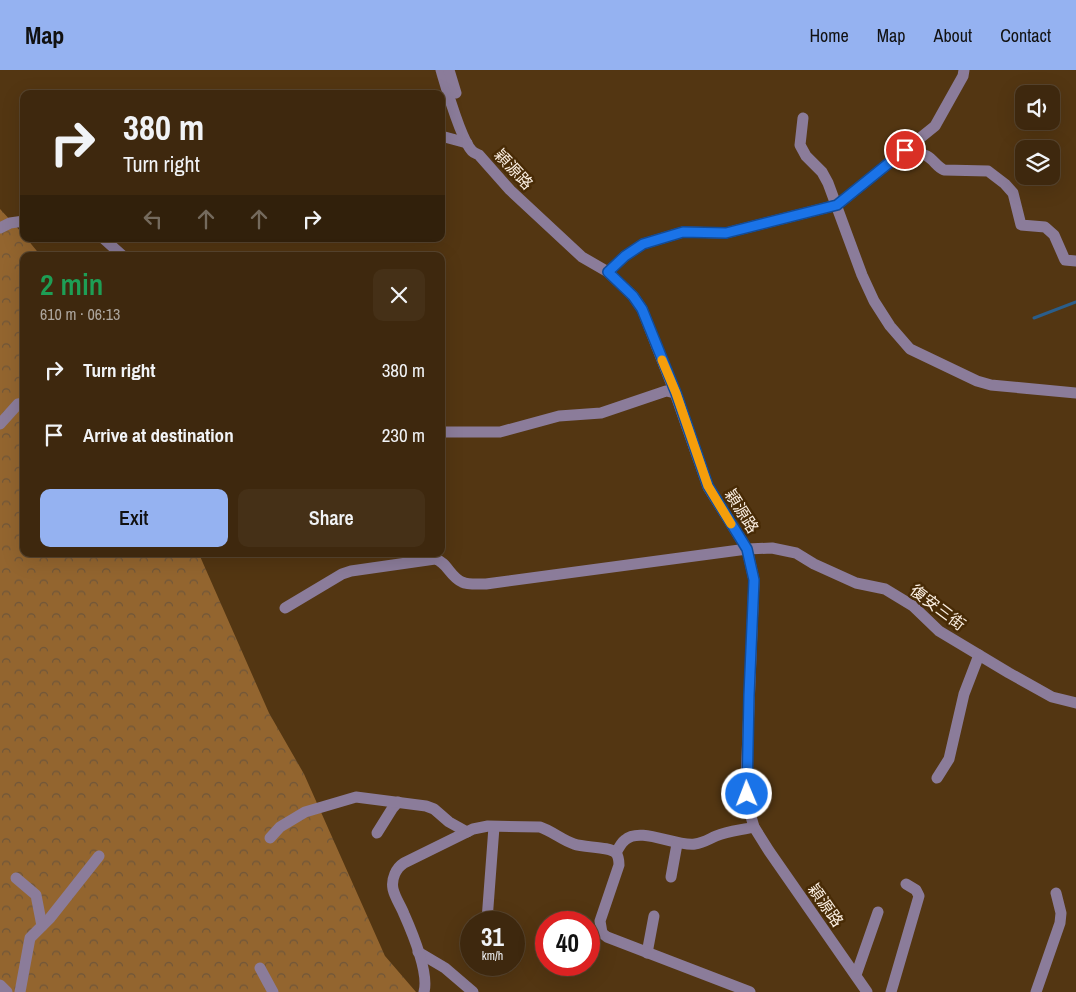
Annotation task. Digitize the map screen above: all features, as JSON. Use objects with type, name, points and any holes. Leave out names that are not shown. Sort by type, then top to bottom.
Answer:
[{"type":"street","points":[[441,70],[467,143]]},
{"type":"street","points":[[449,70],[479,155]]},
{"type":"street","points":[[608,272],[625,256],[651,241],[683,232],[726,233],[837,205],[935,126],[963,76],[964,70]]},
{"type":"street","points":[[803,118],[800,145],[806,156],[822,172],[837,205],[862,275],[874,301],[890,326],[910,350],[977,381],[991,385],[1076,392]]},
{"type":"street","points":[[445,137],[467,143]]},
{"type":"street","name":"穎源路","points":[[467,143],[473,152],[479,155],[510,190],[582,257],[608,272],[633,296],[642,309],[676,393],[708,486],[747,549],[754,580],[746,782],[748,806],[754,827],[867,992]]},
{"type":"street","points":[[890,163],[914,154],[921,154],[928,156],[938,167],[944,170],[988,171],[1013,193],[1021,225],[1045,227],[1054,235],[1065,260],[1076,261]]},
{"type":"street","points":[[0,228],[10,223],[20,222]]},
{"type":"street","points":[[107,242],[119,252]]},
{"type":"street","points":[[445,432],[500,432],[559,416],[601,413],[666,391],[676,393]]},
{"type":"street","points":[[0,424],[20,404]]},
{"type":"street","name":"復安三街","points":[[285,608],[350,571],[435,559],[441,561],[462,582],[486,584],[747,549],[772,548],[796,552],[814,564],[856,583],[886,589],[914,606],[939,631],[1052,696],[1076,703]]},
{"type":"street","points":[[937,778],[949,759],[964,694],[979,655]]},
{"type":"street","points":[[270,838],[280,827],[305,812],[356,797],[434,808],[449,822],[467,832]]},
{"type":"street","points":[[377,832],[398,802]]},
{"type":"street","points":[[424,992],[425,974],[405,915],[393,891],[392,884],[398,866],[467,832],[482,827],[540,826],[575,845],[610,850],[616,853],[618,865],[600,921],[602,932],[607,938],[750,992]]},
{"type":"street","points":[[488,911],[494,827]]},
{"type":"street","points":[[616,853],[625,839],[636,836],[660,837],[682,845],[702,843],[718,835],[754,827]]},
{"type":"street","points":[[671,877],[678,844]]},
{"type":"street","points":[[20,992],[30,938],[99,856]]},
{"type":"street","points":[[16,878],[36,895],[42,926]]},
{"type":"street","points":[[891,992],[919,896],[916,890],[906,884]]},
{"type":"street","points":[[1036,992],[1060,923],[1061,914],[1056,892]]},
{"type":"street","points":[[856,975],[878,912]]},
{"type":"street","points":[[646,954],[654,916]]},
{"type":"street","points":[[418,952],[445,968],[473,992]]},
{"type":"street","points":[[260,968],[273,992]]},
{"type":"street","points":[[0,984],[7,992]]},
{"type":"green space","points":[[0,209],[20,231],[20,242],[29,242],[38,252],[20,252],[20,557],[200,557],[269,713],[304,774],[385,956],[416,992],[0,992]]},
{"type":"waterway","points":[[1034,318],[1076,302]]},
{"type":"slow traffic","points":[[662,360],[676,393],[708,486],[731,524]]},
{"type":"route","points":[[747,794],[754,580],[747,549],[708,486],[676,393],[642,309],[633,296],[608,272],[625,256],[643,244],[683,232],[726,233],[837,205],[905,150]]}]
